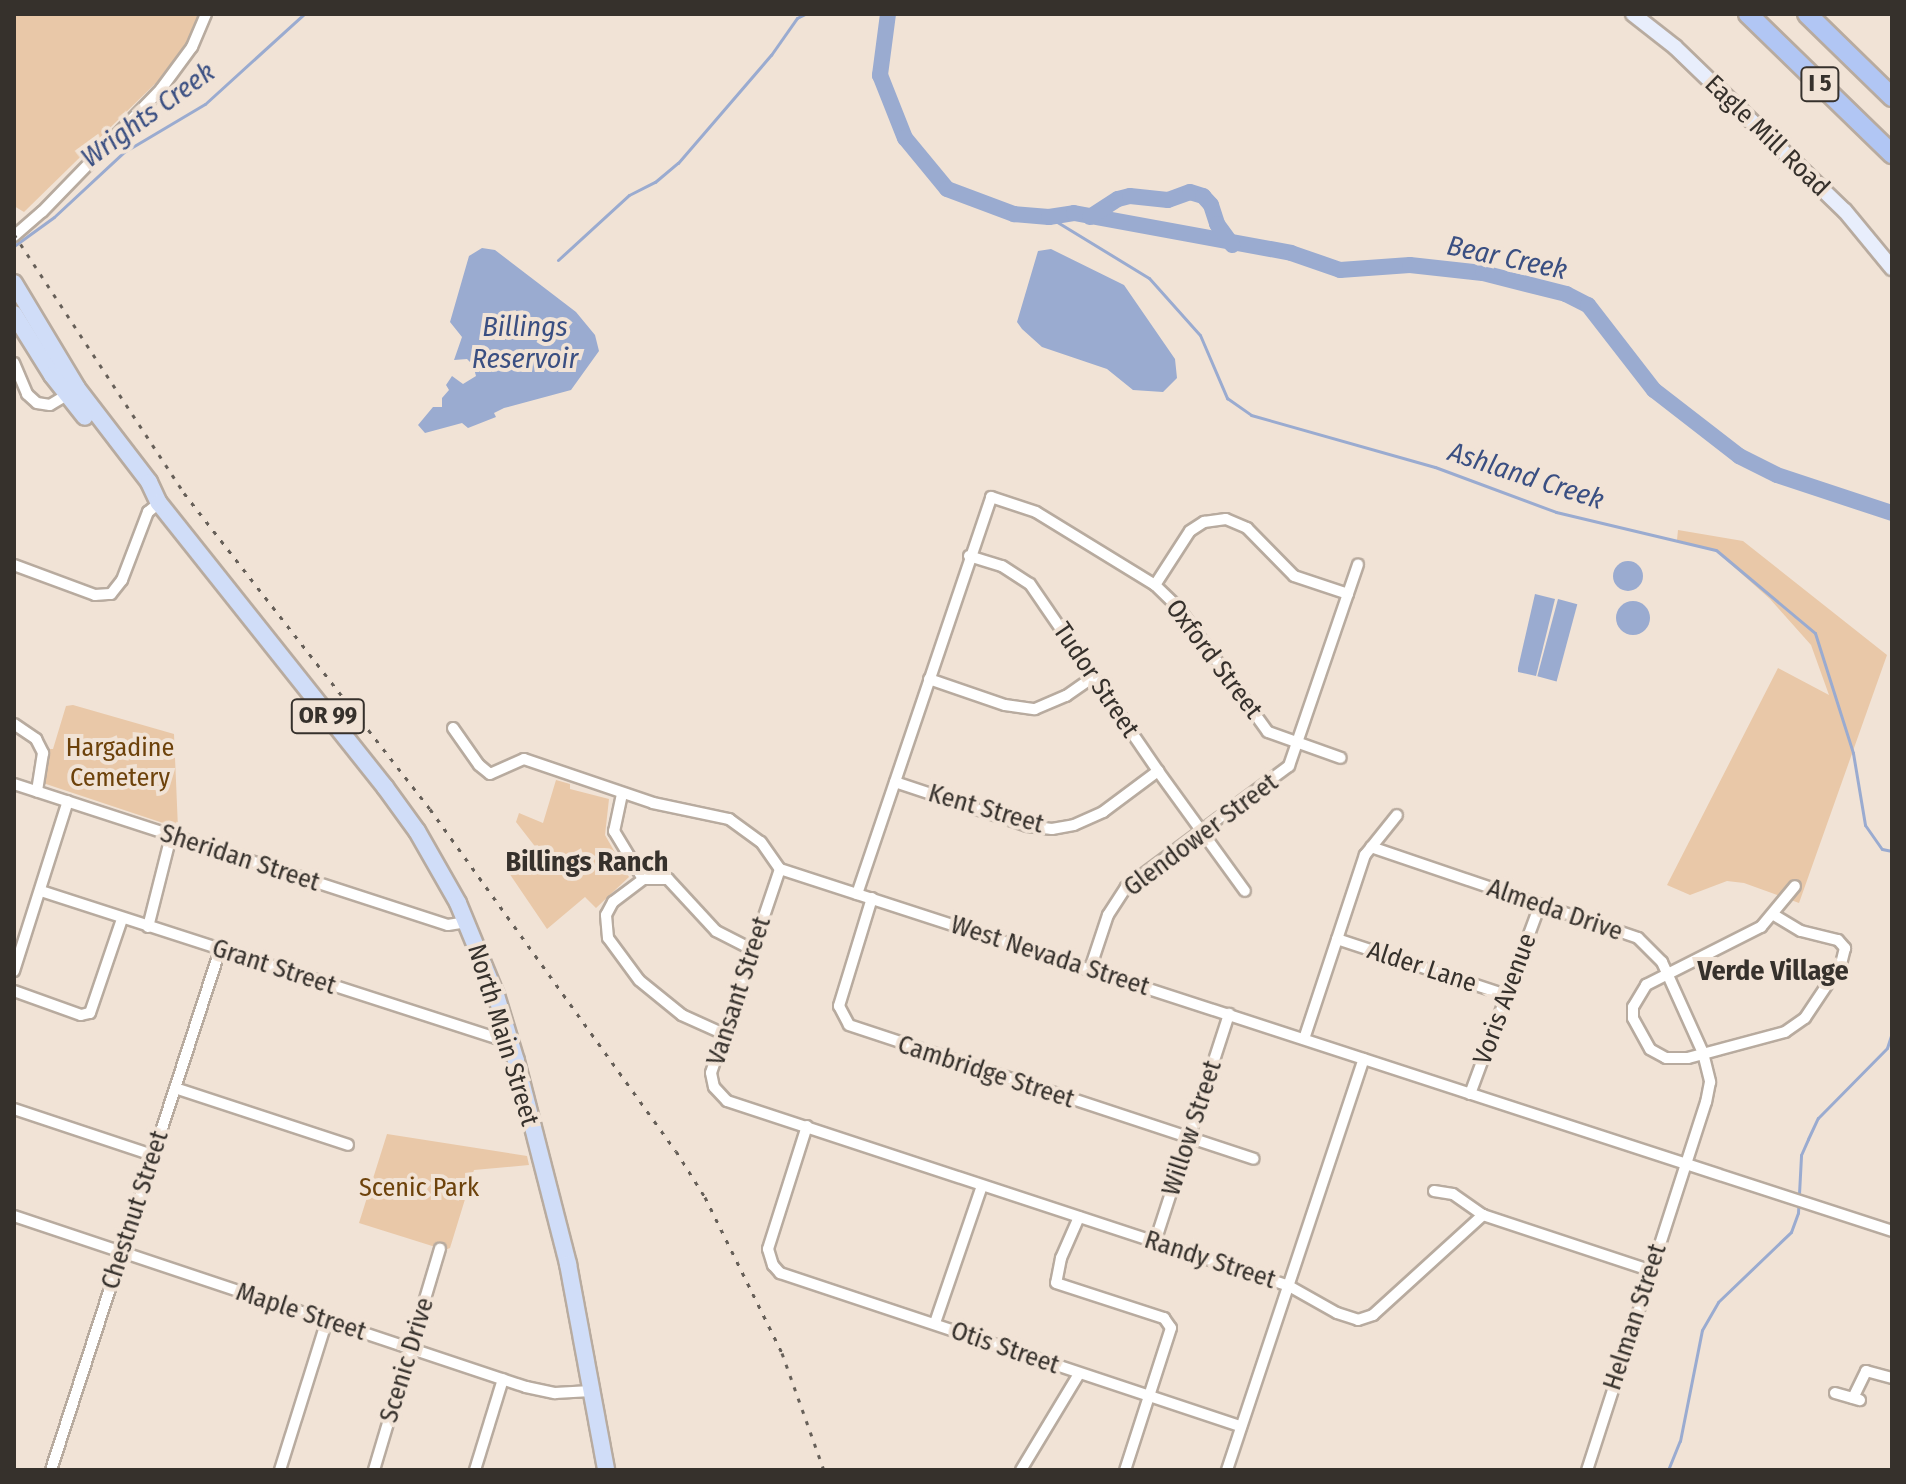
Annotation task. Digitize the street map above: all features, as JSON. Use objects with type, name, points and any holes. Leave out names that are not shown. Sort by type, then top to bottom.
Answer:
[{"type":"highway","name":"I 5","points":[[1748,14],[1892,154]]},
{"type":"highway","name":"I 5","points":[[1807,14],[1892,97]]},
{"type":"main road","name":"OR 99","points":[[14,283],[72,392]]},
{"type":"main road","name":"OR 99","points":[[14,314],[72,392]]},
{"type":"main road","name":"North Main Street","points":[[72,392],[149,482],[159,503],[385,787],[417,831],[467,922],[509,1035],[568,1264],[606,1470]]},
{"type":"street","points":[[14,236],[42,212],[161,89],[192,47],[206,14]]},
{"type":"street","name":"Eagle Mill Road","points":[[1633,14],[1675,47],[1845,211],[1892,268]]},
{"type":"street","points":[[14,363],[27,394],[37,403],[50,405],[72,392]]},
{"type":"street","name":"Oxford Street","points":[[969,556],[991,497],[1036,512],[1155,585],[1177,606],[1268,732],[1341,758]]},
{"type":"street","points":[[14,565],[95,595],[111,594],[122,580],[148,512],[159,503]]},
{"type":"street","points":[[1155,585],[1190,531],[1204,522],[1226,519],[1247,528],[1294,576],[1348,594]]},
{"type":"street","points":[[857,894],[969,556]]},
{"type":"street","name":"Tudor Street","points":[[969,556],[1002,566],[1030,584],[1158,771],[1245,891]]},
{"type":"street","name":"Glendower Street","points":[[1090,969],[1108,915],[1119,895],[1137,876],[1283,774],[1297,743],[1358,564]]},
{"type":"street","points":[[929,679],[1005,705],[1035,709],[1066,696],[1093,677]]},
{"type":"street","points":[[14,724],[36,739],[43,753],[37,792]]},
{"type":"street","points":[[453,728],[487,773],[494,774],[514,761],[524,759],[622,794],[729,819],[761,842],[780,869]]},
{"type":"street","name":"Kent Street","points":[[895,782],[1027,826],[1052,829],[1074,825],[1103,812],[1158,771]]},
{"type":"street","name":"Sheridan Street","points":[[14,784],[454,927],[467,922]]},
{"type":"street","points":[[622,794],[614,831],[643,879]]},
{"type":"street","points":[[14,971],[17,951],[41,891],[68,801]]},
{"type":"street","points":[[1304,1039],[1365,855],[1397,815]]},
{"type":"street","points":[[148,927],[171,836]]},
{"type":"street","name":"Almeda Drive","points":[[1371,847],[1638,938],[1655,951],[1703,1053],[1710,1089],[1685,1165]]},
{"type":"street","name":"West Nevada Street","points":[[780,869],[1892,1231]]},
{"type":"street","name":"Vansant Street","points":[[735,1104],[720,1096],[711,1080],[751,949],[780,869]]},
{"type":"street","points":[[724,1034],[682,1015],[652,993],[608,938],[605,930],[609,909],[643,879],[656,877],[673,882],[716,931],[751,949]]},
{"type":"street","points":[[1774,915],[1801,931],[1838,940],[1845,948],[1844,960],[1805,1018],[1795,1027],[1685,1059],[1666,1058],[1650,1049],[1638,1033],[1633,1018],[1637,999],[1646,985],[1734,943],[1774,915],[1795,886]]},
{"type":"street","name":"Grant Street","points":[[41,891],[497,1038],[509,1035]]},
{"type":"street","name":"Cambridge Street","points":[[872,898],[839,1006],[849,1025],[1253,1159]]},
{"type":"street","name":"Voris Avenue","points":[[1470,1094],[1540,905]]},
{"type":"street","points":[[14,991],[81,1015],[90,1013],[122,919]]},
{"type":"street","name":"Alder Lane","points":[[1337,939],[1506,995]]},
{"type":"street","name":"Chestnut Street","points":[[51,1470],[220,950]]},
{"type":"street","name":"Willow Street","points":[[1155,1242],[1229,1014]]},
{"type":"street","points":[[1227,1470],[1364,1059]]},
{"type":"street","points":[[175,1088],[348,1145]]},
{"type":"street","name":"Randy Street","points":[[735,1104],[1289,1286],[1344,1316],[1364,1320],[1483,1215]]},
{"type":"street","points":[[14,1109],[152,1155]]},
{"type":"street","name":"Otis Street","points":[[807,1126],[770,1240],[773,1265],[789,1278],[935,1323],[1241,1426]]},
{"type":"street","name":"Helman Street","points":[[1587,1470],[1685,1165]]},
{"type":"street","points":[[935,1323],[982,1186]]},
{"type":"street","points":[[1434,1191],[1453,1194],[1483,1215],[1649,1270]]},
{"type":"street","name":"Maple Street","points":[[14,1216],[503,1379],[555,1393],[591,1391]]},
{"type":"street","points":[[1079,1217],[1061,1258],[1056,1283],[1170,1323],[1166,1348],[1125,1470]]},
{"type":"street","name":"Scenic Drive","points":[[374,1470],[440,1249]]},
{"type":"street","points":[[280,1470],[327,1320]]},
{"type":"street","points":[[1835,1393],[1856,1399],[1866,1371],[1892,1378]]},
{"type":"street","points":[[1021,1470],[1079,1374]]},
{"type":"street","points":[[475,1470],[503,1379]]},
{"type":"green space","points":[[14,14],[200,14],[186,47],[164,75],[24,212],[14,206]]},
{"type":"green space","points":[[1678,530],[1743,541],[1887,655],[1799,903],[1744,883],[1727,881],[1690,895],[1667,885],[1778,668],[1829,695],[1811,645],[1770,599],[1716,551],[1677,540]]},
{"type":"green space","name":"Hargadine Cemetery","points":[[73,705],[174,734],[178,828],[43,783],[47,749],[53,749],[66,706]]},
{"type":"green space","points":[[556,780],[570,784],[570,789],[609,799],[605,835],[629,877],[596,908],[585,897],[547,929],[509,873],[537,849],[516,822],[519,813],[543,823]]},
{"type":"green space","name":"Scenic Park","points":[[387,1134],[527,1156],[529,1165],[474,1170],[450,1248],[445,1250],[359,1223]]},
{"type":"water","name":"Billings Reservoir","points":[[482,248],[495,250],[576,312],[595,335],[599,351],[571,390],[504,408],[494,413],[496,417],[468,428],[462,423],[425,433],[418,425],[433,407],[442,407],[442,398],[449,390],[446,385],[452,376],[463,384],[476,376],[473,365],[467,359],[454,360],[462,337],[450,322],[469,256]]},
{"type":"water","points":[[1051,249],[1124,285],[1175,359],[1177,378],[1163,392],[1133,390],[1107,369],[1042,347],[1022,329],[1017,322],[1038,251]]},
{"type":"water","points":[[1628,561],[1639,565],[1643,576],[1639,587],[1628,591],[1617,587],[1613,576],[1617,565]]},
{"type":"water","points":[[1535,594],[1555,599],[1536,676],[1518,672]]},
{"type":"water","points":[[1558,599],[1577,604],[1557,681],[1537,676]]},
{"type":"water","points":[[1633,601],[1645,606],[1650,618],[1645,630],[1633,635],[1621,630],[1616,618],[1621,606]]},
{"type":"waterway","name":"Wrights Creek","points":[[14,246],[54,217],[124,152],[205,104],[304,14]]},
{"type":"waterway","points":[[558,260],[629,195],[655,182],[678,163],[771,55],[797,18],[805,14]]},
{"type":"waterway","name":"Bear Creek","points":[[888,14],[880,75],[905,138],[947,189],[1014,214],[1049,217],[1074,213],[1291,253],[1340,270],[1410,265],[1483,273],[1566,294],[1588,305],[1654,390],[1739,456],[1777,475],[1892,513]]},
{"type":"waterway","name":"Bear Creek","points":[[1090,217],[1118,199],[1130,196],[1168,200],[1190,192],[1203,196],[1211,205],[1217,224],[1232,245]]},
{"type":"waterway","name":"Ashland Creek","points":[[1049,217],[1149,278],[1200,335],[1227,398],[1251,415],[1435,467],[1556,512],[1716,550],[1815,633],[1853,753],[1865,825],[1882,849],[1892,851]]},
{"type":"waterway","name":"Ashland Creek","points":[[1668,1470],[1680,1441],[1702,1330],[1718,1302],[1791,1232],[1798,1213],[1801,1155],[1818,1118],[1887,1048],[1892,1033]]},
{"type":"railway","points":[[14,234],[184,493],[430,809],[676,1151],[705,1197],[782,1353],[824,1470]]},
{"type":"district","name":"Billings Ranch","points":[[587,862]]},
{"type":"district","name":"Verde Village","points":[[1773,971]]}]
